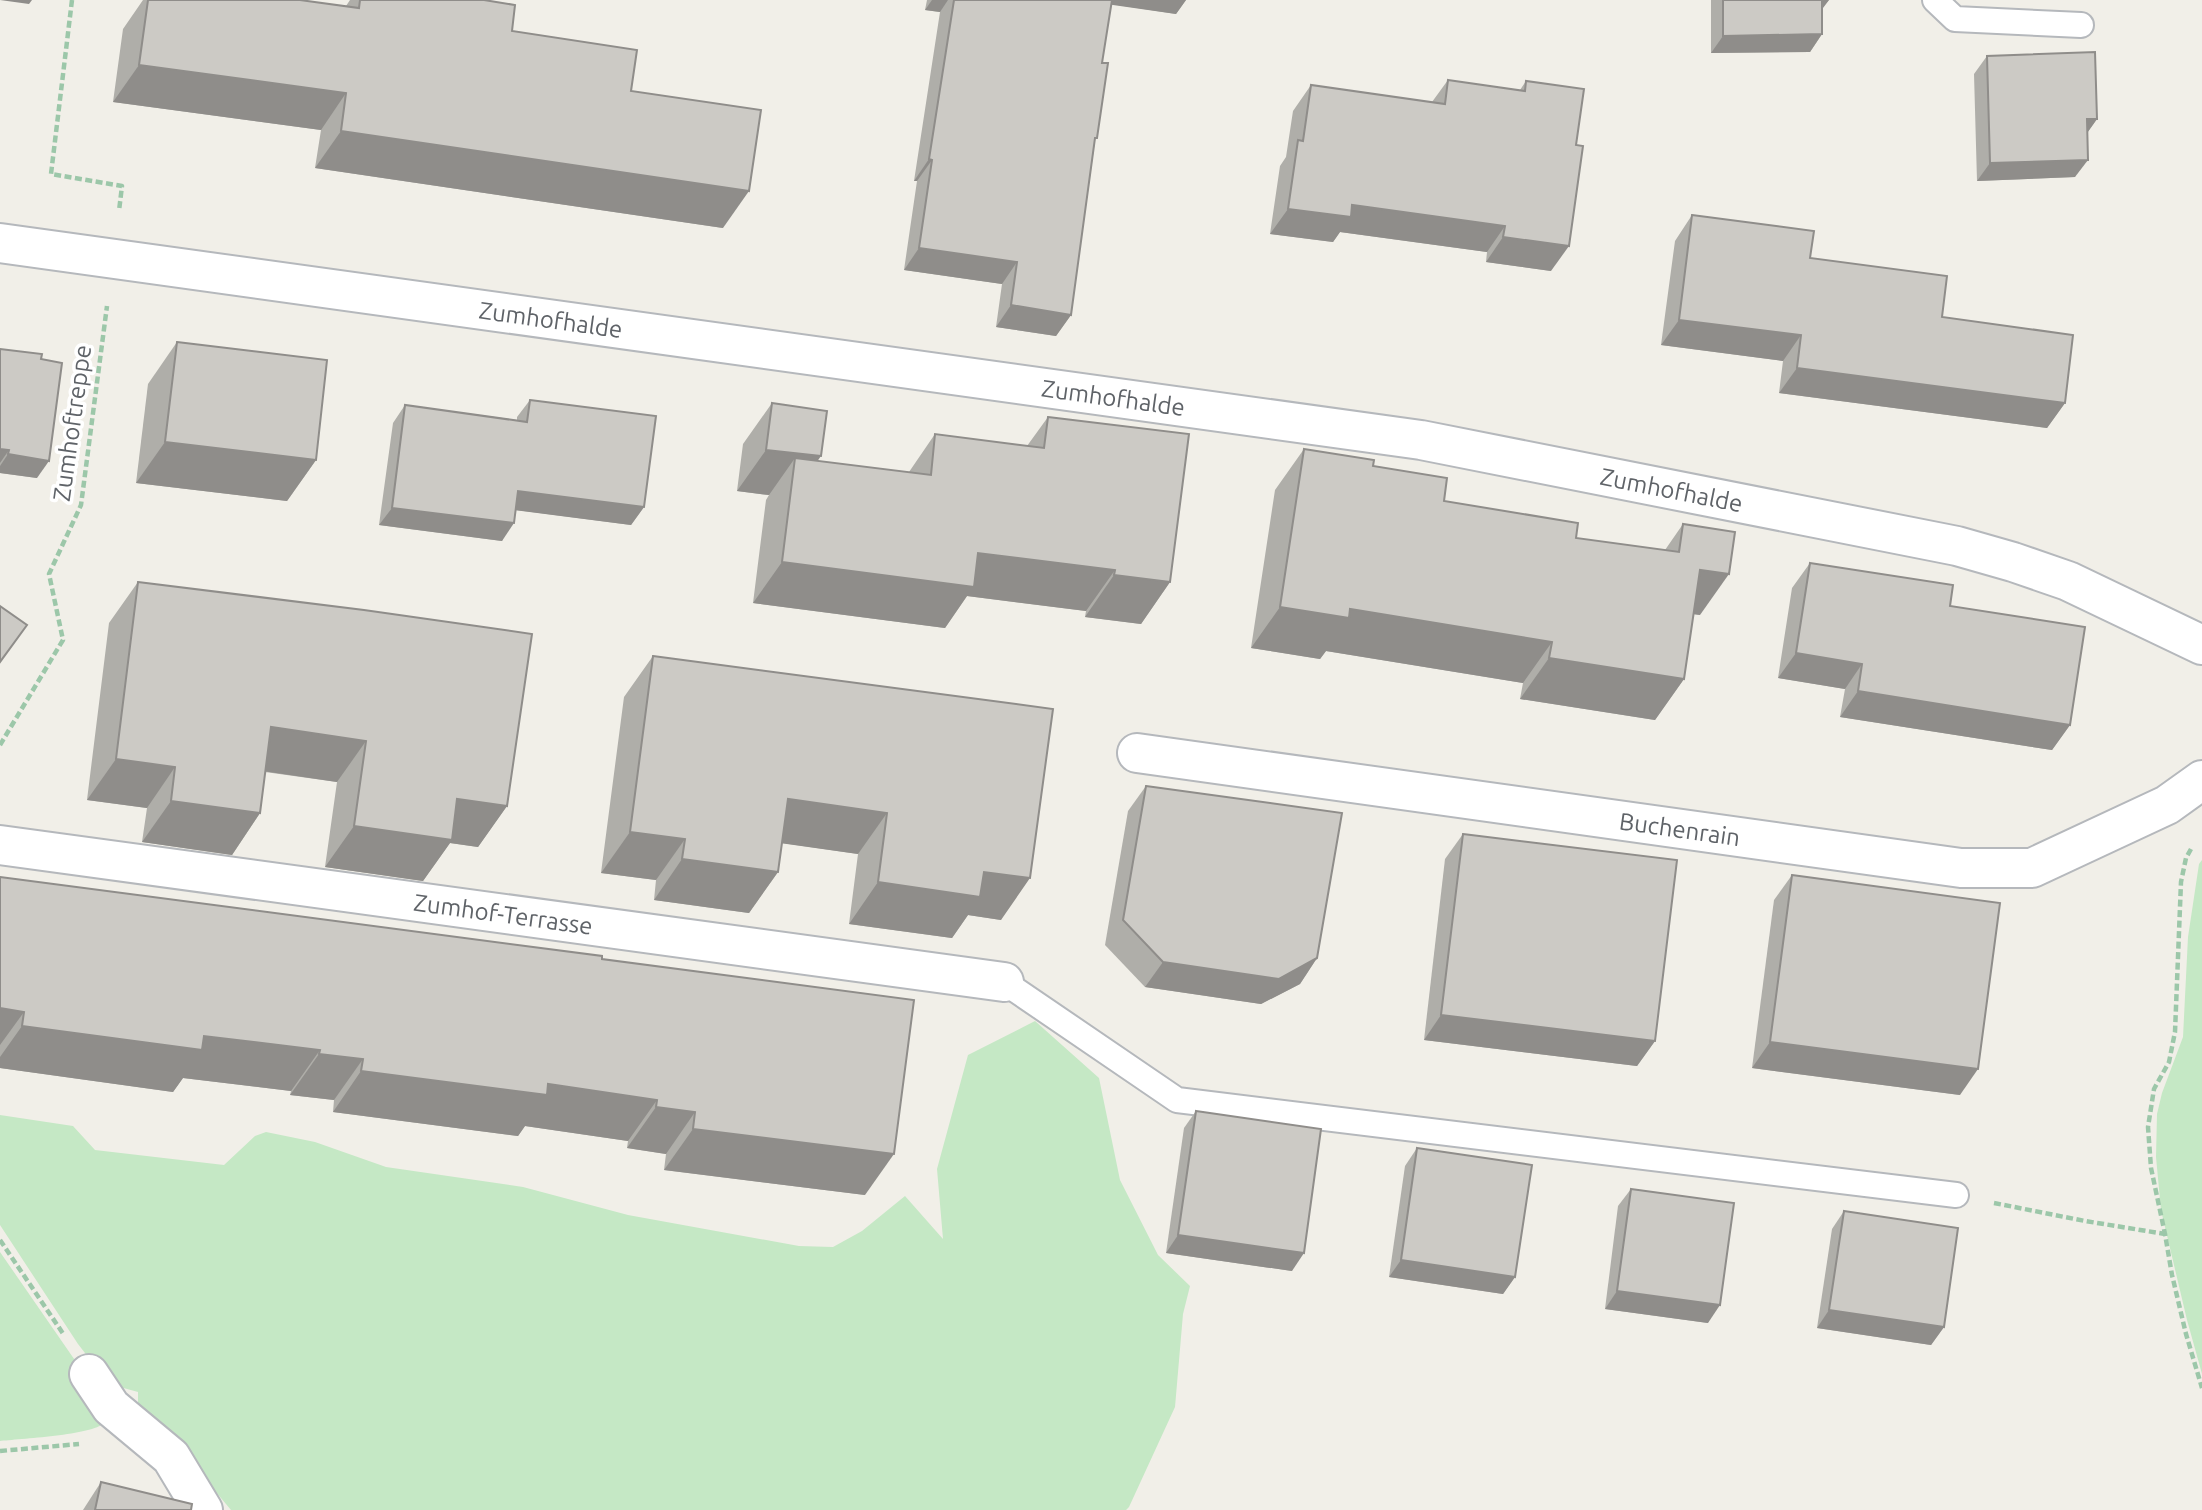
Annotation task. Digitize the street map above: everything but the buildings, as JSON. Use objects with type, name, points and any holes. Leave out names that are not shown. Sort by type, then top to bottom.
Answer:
[{"type":"street","name":"Zumhofhalde","points":[[0,243],[1421,440],[1956,546],[2068,581],[2202,645]]},
{"type":"street","name":"Buchenrain","points":[[1138,753],[1961,868],[2032,868],[2167,805],[2202,780]]},
{"type":"street","name":"Zumhof-Terrasse","points":[[0,845],[1004,982]]},
{"type":"street","points":[[89,1374],[111,1407],[171,1457],[203,1510]]},
{"type":"lane","points":[[1935,0],[1955,19],[2081,24]]},
{"type":"lane","points":[[1004,982],[1177,1100],[1956,1195]]},
{"type":"path","points":[[72,0],[51,174],[122,186],[117,218]]},
{"type":"path","name":"Zumhoftreppe","points":[[0,745],[63,640],[49,574],[81,505],[107,304]]},
{"type":"path","points":[[2193,844],[2186,858],[2181,882],[2175,1032],[2169,1062],[2154,1089],[2148,1126],[2151,1168],[2172,1275],[2202,1388]]},
{"type":"path","points":[[1956,1195],[2165,1234]]},
{"type":"path","points":[[0,1240],[89,1374]]},
{"type":"path","points":[[0,1451],[63,1447],[102,1441],[130,1423]]},
{"type":"green space","points":[[2202,860],[2202,1374],[2161,1210],[2156,1157],[2157,1114],[2183,1037],[2188,937],[2199,864]]},
{"type":"green space","points":[[1035,1021],[1099,1078],[1120,1180],[1158,1255],[1190,1286],[1183,1314],[1175,1407],[1126,1510],[231,1510],[195,1467],[138,1410],[138,1392],[109,1384],[78,1344],[0,1225],[0,1115],[73,1126],[95,1150],[224,1165],[255,1136],[266,1132],[315,1142],[386,1167],[523,1187],[628,1215],[799,1246],[833,1247],[862,1231],[905,1196],[943,1239],[937,1169],[968,1055]]},
{"type":"green space","points":[[0,1252],[108,1408],[104,1422],[97,1427],[38,1438],[0,1441]]}]
